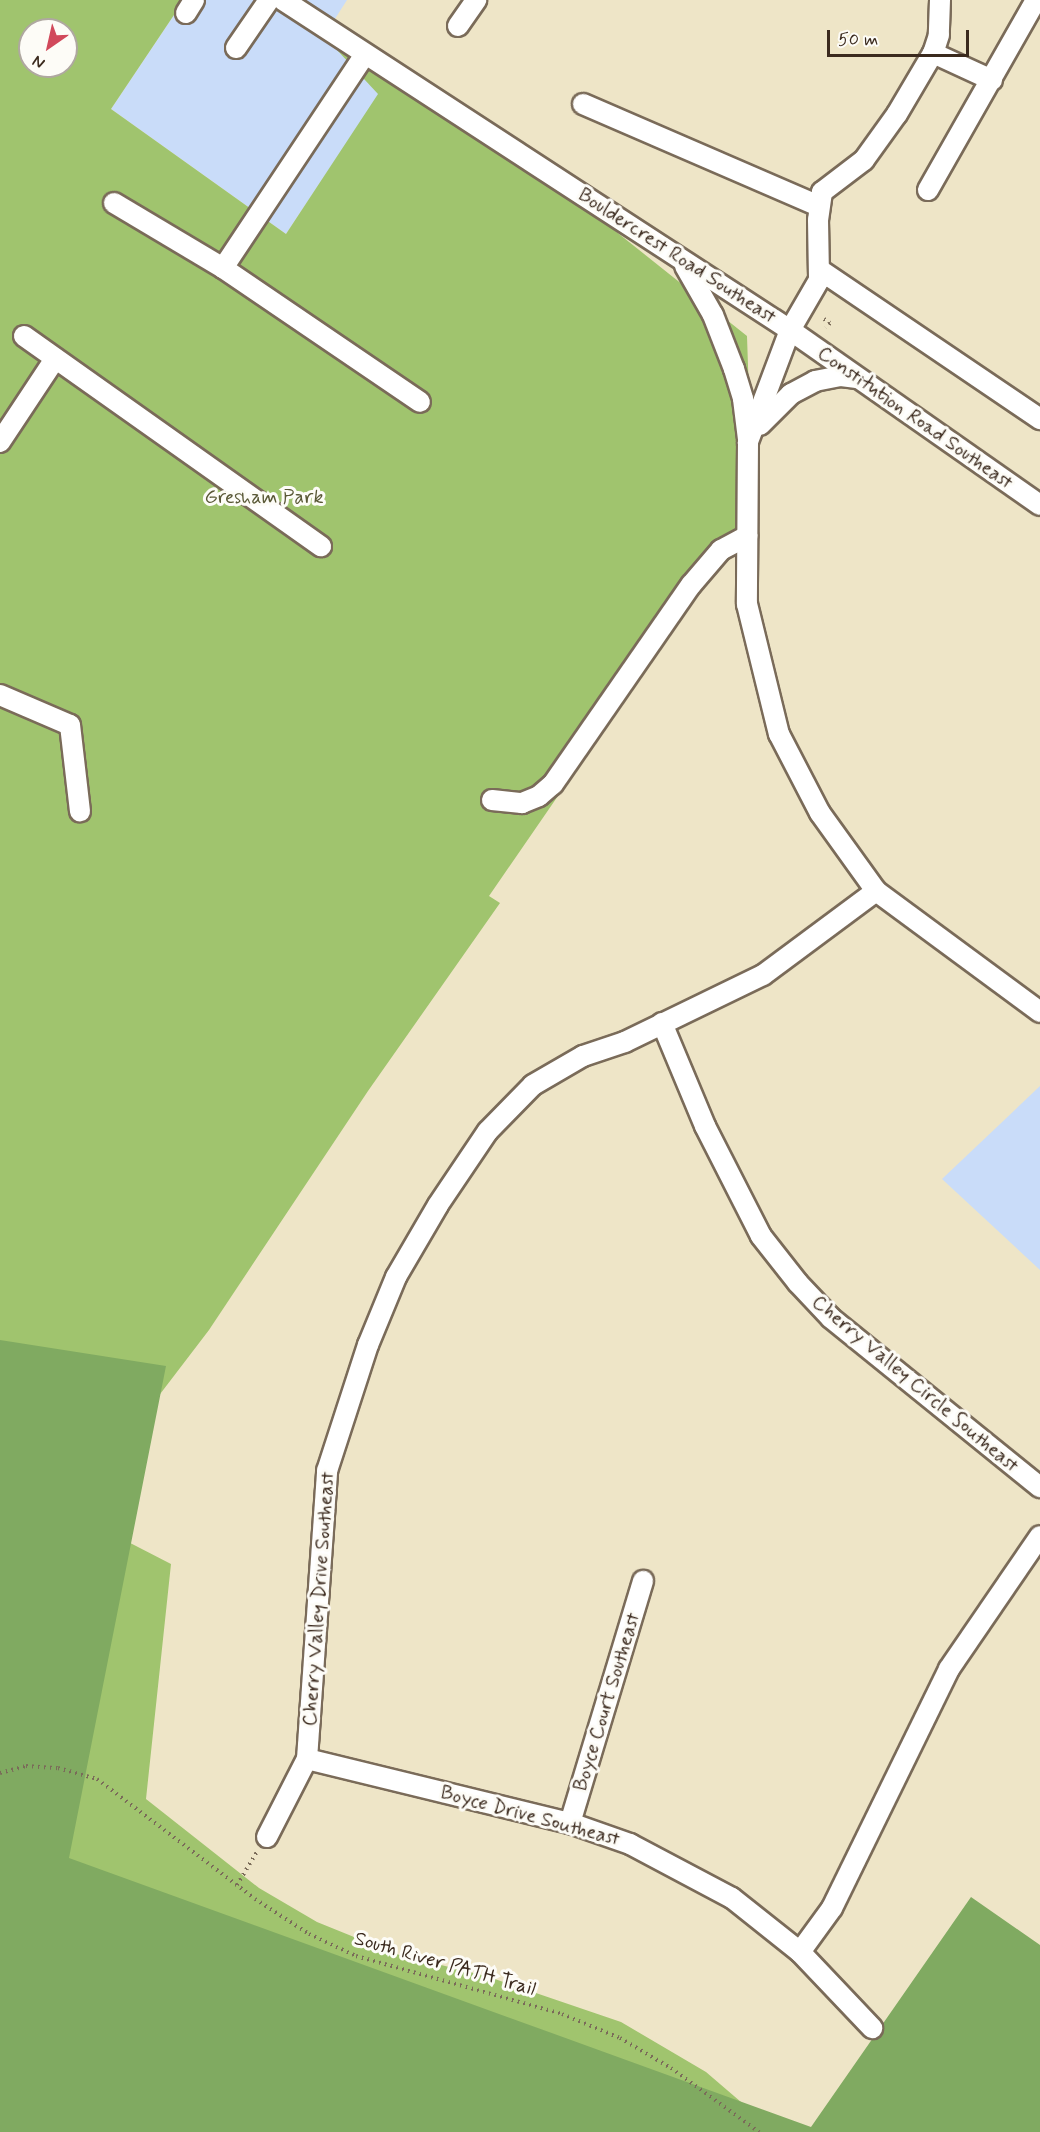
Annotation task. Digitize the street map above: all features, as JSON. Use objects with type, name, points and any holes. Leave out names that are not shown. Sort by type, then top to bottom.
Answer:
[{"type":"street","points":[[236,48],[269,0]]},
{"type":"street","name":"Bouldercrest Road Southeast","points":[[284,0],[310,7],[365,54],[790,330],[748,442],[747,604],[779,734],[820,813],[876,891],[1040,1012]]},
{"type":"street","points":[[458,26],[476,0]]},
{"type":"street","points":[[790,330],[818,278],[819,206],[822,192],[864,160],[933,52],[939,35],[940,0]]},
{"type":"street","points":[[928,190],[1036,0]]},
{"type":"street","points":[[933,52],[992,80]]},
{"type":"street","points":[[223,268],[365,54]]},
{"type":"street","points":[[583,104],[819,206]]},
{"type":"street","points":[[114,203],[223,268],[420,402]]},
{"type":"street","points":[[681,259],[713,315],[734,369],[743,399],[748,442]]},
{"type":"street","points":[[818,278],[1040,419]]},
{"type":"street","name":"Constitution Road Southeast","points":[[790,330],[1040,505]]},
{"type":"street","points":[[24,336],[321,546]]},
{"type":"street","points":[[0,442],[56,358]]},
{"type":"street","points":[[748,442],[773,408],[791,394],[815,381],[841,376],[858,378]]},
{"type":"street","points":[[492,800],[522,803],[539,796],[553,784],[692,585],[721,550],[747,536]]},
{"type":"street","points":[[0,695],[70,725],[80,811]]},
{"type":"street","name":"Cherry Valley Drive Southeast","points":[[267,1837],[307,1759],[327,1471],[368,1345],[396,1277],[488,1131],[533,1085],[583,1056],[662,1023],[764,975],[876,891]]},
{"type":"street","name":"Cherry Valley Circle Southeast","points":[[662,1023],[705,1126],[761,1236],[798,1283],[831,1318],[1040,1487]]},
{"type":"street","points":[[800,1952],[832,1908],[949,1669],[1040,1536]]},
{"type":"street","name":"Boyce Court Southeast","points":[[570,1823],[644,1581]]},
{"type":"street","name":"Boyce Drive Southeast","points":[[307,1759],[570,1823],[630,1844],[732,1898],[800,1952],[872,2028]]},
{"type":"path","points":[[824,318],[830,323],[826,327]]},
{"type":"path","name":"South River PATH Trail","points":[[0,1773],[26,1766],[58,1768],[97,1779],[237,1885],[309,1934],[356,1956],[562,2014],[620,2038],[723,2103],[759,2132]]},
{"type":"path","points":[[237,1885],[267,1837]]},
{"type":"shaded area","points":[[184,0],[347,0],[324,36],[379,94],[286,234],[111,109]]},
{"type":"shaded area","points":[[1040,1086],[1040,1270],[942,1179]]},
{"type":"green space","name":"Gresham Park","points":[[0,0],[184,0],[111,109],[286,234],[378,94],[324,36],[545,175],[747,336],[753,513],[489,896],[500,903],[368,1091],[209,1330],[70,1512],[171,1564],[146,1799],[259,1888],[317,1922],[396,1954],[486,1976],[621,2022],[706,2072],[776,2132],[0,2132]]},
{"type":"green space","points":[[0,1340],[166,1366],[69,1858],[811,2127],[971,1897],[1040,1945],[1040,2132],[0,2132]]}]
